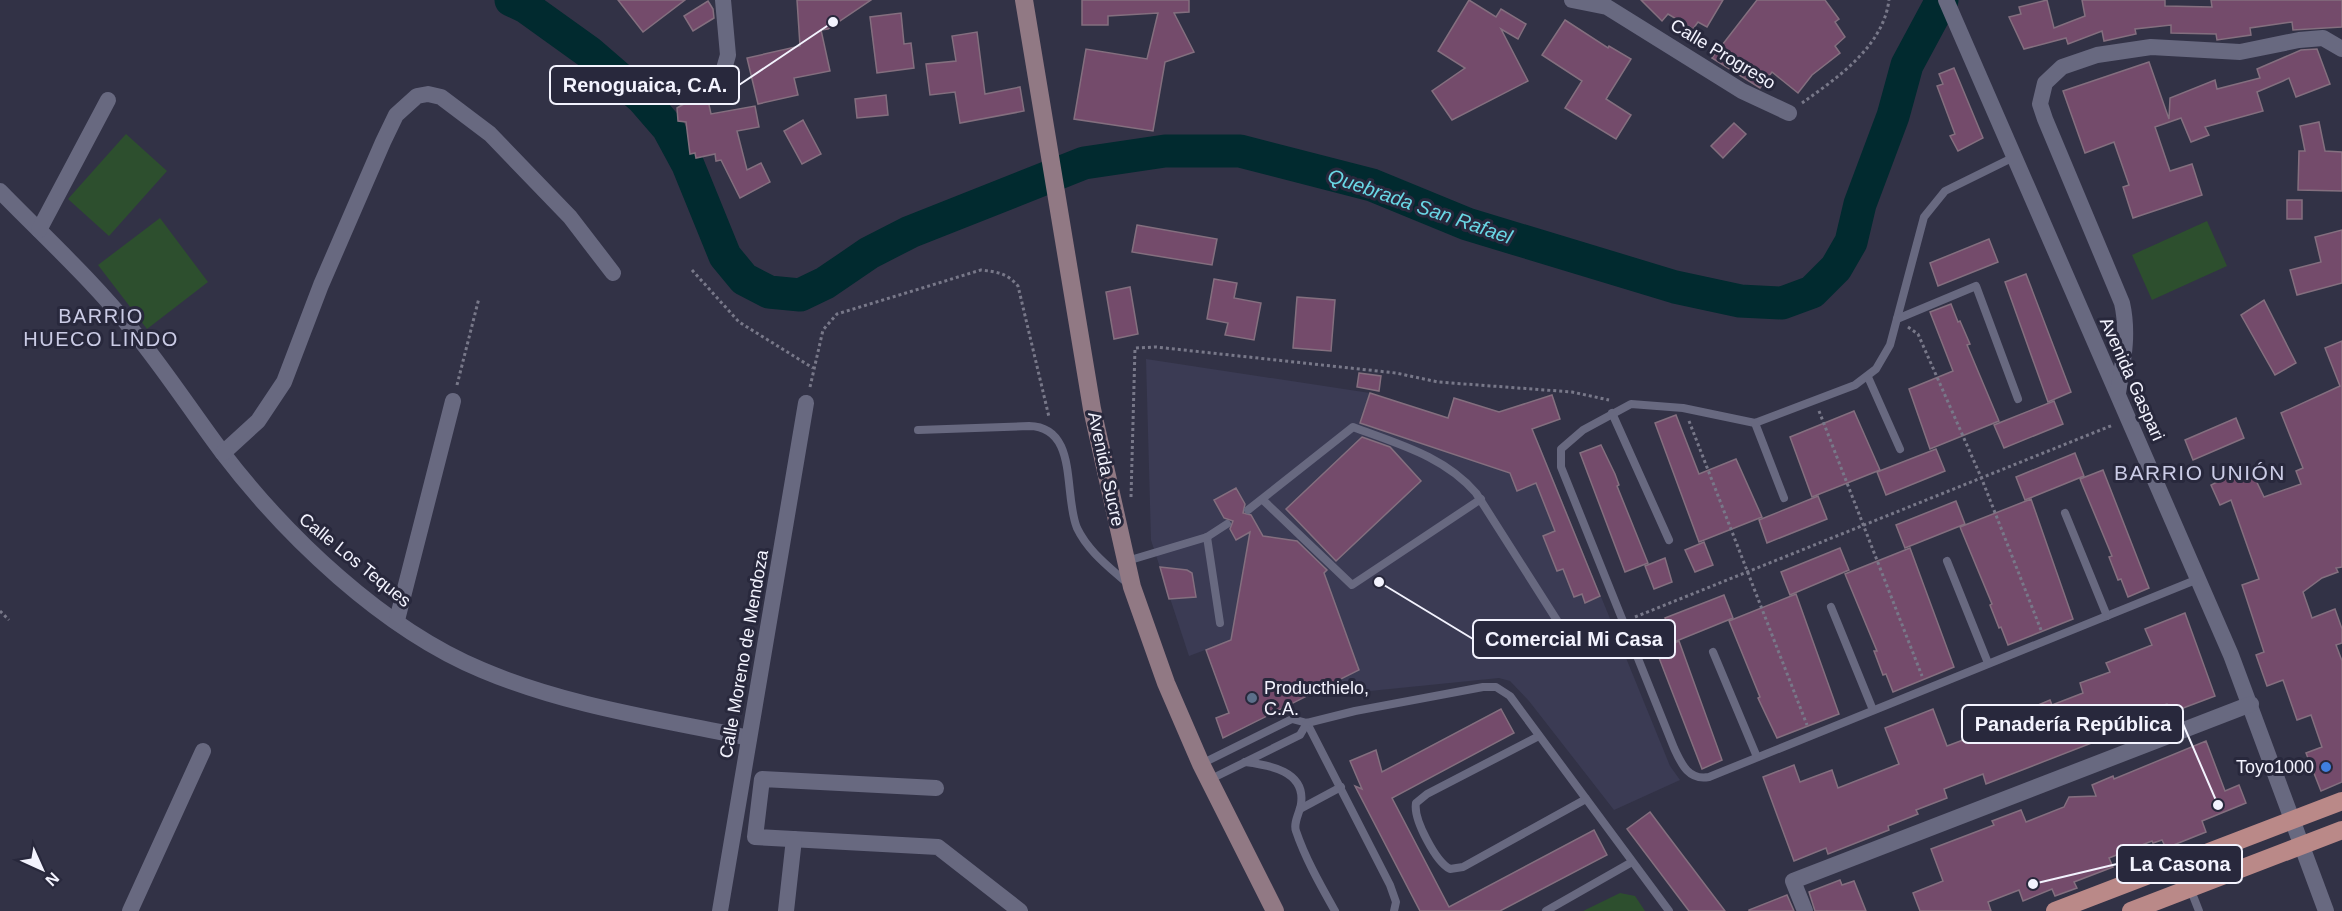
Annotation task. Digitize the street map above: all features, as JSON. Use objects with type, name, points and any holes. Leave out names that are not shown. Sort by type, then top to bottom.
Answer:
[{"type":"main road","points":[[2055,911],[2342,801]]},
{"type":"main road","points":[[2131,911],[2342,830]]},
{"type":"street","points":[[716,97],[728,55],[723,0]]},
{"type":"street","name":"Avenida Sucre","points":[[1024,0],[1048,133],[1092,409],[1132,587],[1166,683],[1205,772],[1275,911]]},
{"type":"street","name":"Calle Progreso","points":[[1572,0],[1612,4],[1742,91],[1790,112]]},
{"type":"street","name":"Avenida Gaspari","points":[[1946,0],[2251,704],[2326,911]]},
{"type":"street","points":[[2118,394],[2127,333],[2126,319],[2118,294],[2045,119],[2040,104],[2045,83],[2062,67],[2083,59],[2151,47],[2240,52],[2300,40],[2323,38],[2342,49]]},
{"type":"street","points":[[223,453],[258,421],[284,382],[321,285],[383,142],[403,106],[417,96],[428,94],[441,97],[490,134],[570,217],[613,273]]},
{"type":"street","points":[[39,230],[108,100]]},
{"type":"street","name":"Calle Los Teques","points":[[0,191],[134,332],[223,453],[291,533],[337,575],[397,620],[458,658],[546,694],[749,738]]},
{"type":"street","points":[[397,620],[453,401]]},
{"type":"street","name":"Calle Moreno de Mendoza","points":[[720,911],[807,403]]},
{"type":"street","points":[[1805,911],[1792,881],[2251,704]]},
{"type":"street","points":[[130,911],[203,751]]},
{"type":"street","points":[[936,788],[762,779],[755,837],[938,847],[1020,911]]},
{"type":"street","points":[[786,911],[794,839]]},
{"type":"lane","points":[[2014,157],[1959,184],[1932,204],[1924,217],[1897,319],[1884,358],[1868,377],[1844,391],[1755,423],[1683,408],[1631,404],[1612,413],[1561,449],[1559,460],[1674,748],[1686,770],[1705,778],[2198,579]]},
{"type":"lane","points":[[1897,319],[1976,286],[2018,399]]},
{"type":"lane","points":[[1868,377],[1900,449]]},
{"type":"lane","points":[[1612,413],[1669,540]]},
{"type":"lane","points":[[1755,423],[1784,498]]},
{"type":"lane","points":[[918,430],[1040,426],[1051,431],[1062,445],[1070,501],[1078,529],[1095,555],[1132,587]]},
{"type":"lane","points":[[1248,510],[1353,426],[1446,465],[1467,482],[1481,500],[1564,633]]},
{"type":"lane","points":[[1263,500],[1352,585],[1481,500]]},
{"type":"lane","points":[[2065,513],[2107,616]]},
{"type":"lane","points":[[1126,562],[1207,537],[1227,524]]},
{"type":"lane","points":[[1207,537],[1220,623]]},
{"type":"lane","points":[[1947,561],[1988,663]]},
{"type":"lane","points":[[1831,607],[1873,710]]},
{"type":"lane","points":[[1713,652],[1757,757]]},
{"type":"lane","points":[[1205,772],[1292,719],[1307,723],[1355,711],[1491,687],[1510,696],[1669,911]]},
{"type":"lane","points":[[1205,772],[1245,762],[1300,735],[1307,723]]},
{"type":"lane","points":[[1307,723],[1394,895],[1394,911]]},
{"type":"lane","points":[[1539,736],[1427,794],[1416,803],[1418,821],[1439,859],[1450,868],[1463,867],[1586,799]]},
{"type":"lane","points":[[1245,762],[1265,765],[1288,773],[1300,788],[1300,808],[1295,828],[1335,911]]},
{"type":"lane","points":[[1300,808],[1341,787]]},
{"type":"lane","points":[[1546,911],[1632,862]]},
{"type":"lane","points":[[2190,888],[2199,911]]},
{"type":"path","points":[[1790,112],[1835,80],[1862,54],[1884,21],[1889,0]]},
{"type":"path","points":[[692,270],[738,322],[814,368]]},
{"type":"path","points":[[807,403],[823,330],[837,314],[981,270],[1001,273],[1011,278],[1023,298],[1051,431]]},
{"type":"path","points":[[453,401],[479,298]]},
{"type":"path","points":[[1897,319],[1918,334],[1981,477],[2045,641]]},
{"type":"path","points":[[1131,498],[1135,348],[1156,348],[1384,372],[1438,382],[1572,392],[1631,404]]},
{"type":"path","points":[[1815,401],[1927,688]]},
{"type":"path","points":[[1683,408],[1748,569],[1811,735]]},
{"type":"path","points":[[1623,621],[2128,418]]},
{"type":"path","points":[[0,611],[9,620]]},
{"type":"shaded area","points":[[1146,359],[1370,393],[1523,442],[1536,437],[1670,766],[1680,780],[1614,810],[1529,701],[1510,681],[1499,678],[1340,694],[1335,682],[1333,602],[1189,656],[1151,540]]},
{"type":"green space","points":[[126,134],[167,171],[109,236],[68,199]]},
{"type":"green space","points":[[160,218],[208,282],[147,329],[98,265]]},
{"type":"green space","points":[[2207,221],[2227,266],[2152,300],[2132,255]]},
{"type":"green space","points":[[1620,893],[1635,896],[1645,911],[1583,911]]},
{"type":"building","points":[[618,0],[685,0],[643,32]]},
{"type":"building","points":[[797,0],[871,0],[828,29],[821,30],[830,71],[794,78],[798,95],[758,104],[747,58],[800,46]]},
{"type":"building","points":[[1082,0],[1189,0],[1189,12],[1174,13],[1194,52],[1165,62],[1153,131],[1074,119],[1086,49],[1147,59],[1158,13],[1108,16],[1108,25],[1082,25]]},
{"type":"building","points":[[1469,0],[1496,17],[1501,9],[1526,24],[1518,39],[1501,29],[1528,81],[1452,120],[1432,91],[1465,68],[1438,51]]},
{"type":"building","points":[[1641,0],[1723,0],[1707,27],[1698,22],[1693,29],[1668,14],[1662,21]]},
{"type":"building","points":[[1757,0],[1825,0],[1839,19],[1835,22],[1845,37],[1835,46],[1840,53],[1812,75],[1798,93],[1772,72],[1760,88],[1712,58]]},
{"type":"building","points":[[2047,0],[2054,28],[2085,16],[2082,0],[2165,0],[2165,6],[2212,7],[2211,0],[2342,0],[2342,27],[2293,30],[2292,22],[2250,28],[2251,35],[2217,40],[2216,34],[2171,33],[2171,25],[2135,29],[2136,34],[2104,41],[2102,31],[2068,44],[2066,38],[2024,49],[2009,17],[2021,14],[2019,7]]},
{"type":"building","points":[[708,1],[713,9],[714,18],[693,31],[684,16]]},
{"type":"building","points":[[901,13],[904,44],[911,43],[914,68],[877,73],[870,17]]},
{"type":"building","points":[[1565,20],[1608,48],[1609,46],[1631,59],[1606,99],[1631,115],[1616,139],[1565,108],[1582,81],[1542,55]]},
{"type":"building","points":[[977,32],[985,94],[1020,87],[1024,111],[960,123],[955,92],[930,95],[926,64],[956,61],[952,36]]},
{"type":"building","points":[[2317,49],[2330,84],[2296,97],[2289,78],[2257,92],[2263,111],[2205,127],[2209,135],[2191,142],[2181,118],[2155,127],[2170,171],[2192,164],[2202,195],[2133,218],[2123,187],[2129,185],[2114,142],[2085,153],[2063,91],[2149,62],[2169,119],[2170,98],[2215,80],[2217,89],[2260,78],[2257,69],[2301,50]]},
{"type":"building","points":[[1954,68],[1983,138],[1958,151],[1950,136],[1955,134],[1937,86],[1943,84],[1939,74]]},
{"type":"building","points":[[706,91],[711,114],[755,106],[759,127],[737,131],[747,170],[761,163],[770,182],[740,198],[721,160],[716,161],[715,154],[696,158],[695,153],[690,154],[686,122],[678,121],[677,108]]},
{"type":"building","points":[[886,95],[888,115],[857,118],[855,99]]},
{"type":"building","points":[[803,120],[821,154],[802,164],[784,131]]},
{"type":"building","points":[[2319,122],[2325,151],[2342,152],[2342,191],[2298,190],[2299,151],[2305,151],[2300,126]]},
{"type":"building","points":[[1734,123],[1746,134],[1723,158],[1711,146]]},
{"type":"building","points":[[2287,200],[2302,200],[2302,219],[2287,219]]},
{"type":"building","points":[[1137,225],[1217,239],[1212,265],[1132,252]]},
{"type":"building","points":[[2342,230],[2342,283],[2297,295],[2290,270],[2321,262],[2315,237]]},
{"type":"building","points":[[1989,239],[1998,262],[1938,286],[1930,263]]},
{"type":"building","points":[[2026,274],[2071,392],[2048,402],[2005,282]]},
{"type":"building","points":[[1214,279],[1237,283],[1234,298],[1261,303],[1254,340],[1225,335],[1228,323],[1207,319]]},
{"type":"building","points":[[1130,287],[1138,334],[1114,339],[1106,292]]},
{"type":"building","points":[[1297,297],[1335,300],[1331,351],[1293,348]]},
{"type":"building","points":[[2264,300],[2296,363],[2275,375],[2241,315]]},
{"type":"building","points":[[1951,304],[1970,344],[1967,345],[1999,421],[1930,449],[1909,389],[1953,371],[1930,312]]},
{"type":"building","points":[[2342,341],[2342,567],[2336,568],[2338,572],[2322,578],[2303,592],[2312,618],[2335,609],[2342,629],[2342,643],[2336,645],[2342,661],[2342,782],[2321,791],[2306,753],[2322,747],[2311,715],[2297,720],[2283,680],[2267,686],[2256,655],[2264,652],[2242,585],[2259,579],[2231,500],[2220,505],[2211,485],[2249,466],[2264,497],[2301,484],[2296,471],[2303,468],[2281,413],[2340,386],[2325,348]]},
{"type":"building","points":[[1359,373],[1381,376],[1379,391],[1357,387]]},
{"type":"building","points":[[1370,393],[1448,418],[1454,398],[1499,412],[1552,395],[1560,419],[1532,429],[1600,596],[1585,603],[1582,594],[1574,597],[1563,569],[1557,571],[1543,536],[1555,531],[1536,483],[1517,491],[1510,473],[1360,423]]},
{"type":"building","points":[[2054,401],[2063,424],[2004,448],[1994,425]]},
{"type":"building","points":[[1854,411],[1880,470],[1812,497],[1790,437]]},
{"type":"building","points":[[1676,415],[1699,474],[1736,459],[1762,517],[1699,542],[1655,423]]},
{"type":"building","points":[[2236,418],[2244,438],[2193,460],[2185,440]]},
{"type":"building","points":[[1362,437],[1390,447],[1421,481],[1336,561],[1286,509]]},
{"type":"building","points":[[1601,445],[1615,474],[1619,485],[1617,486],[1648,563],[1625,572],[1580,453]]},
{"type":"building","points":[[1936,449],[1945,471],[1886,495],[1877,472]]},
{"type":"building","points":[[2075,453],[2084,476],[2025,500],[2016,477]]},
{"type":"building","points":[[2103,470],[2149,588],[2128,597],[2121,579],[2118,580],[2109,557],[2112,556],[2080,479]]},
{"type":"building","points":[[1236,488],[1245,504],[1243,513],[1251,515],[1263,536],[1297,541],[1327,570],[1324,573],[1359,670],[1223,738],[1216,718],[1229,713],[1206,650],[1231,640],[1250,532],[1236,540],[1230,529],[1233,521],[1224,518],[1214,500]]},
{"type":"building","points":[[1818,496],[1827,519],[1767,543],[1759,520]]},
{"type":"building","points":[[2031,499],[2073,619],[2008,645],[2001,627],[1999,628],[1990,605],[1992,604],[1960,527]]},
{"type":"building","points":[[1956,501],[1965,524],[1905,548],[1896,525]]},
{"type":"building","points":[[1704,542],[1713,565],[1695,572],[1685,550]]},
{"type":"building","points":[[1840,548],[1849,570],[1790,595],[1781,572]]},
{"type":"building","points":[[1910,548],[1954,667],[1893,692],[1886,674],[1883,675],[1874,651],[1877,651],[1845,574]]},
{"type":"building","points":[[1665,558],[1672,582],[1654,589],[1645,566]]},
{"type":"building","points":[[1160,567],[1187,570],[1192,573],[1196,597],[1169,599]]},
{"type":"building","points":[[1796,594],[1839,714],[1777,738],[1758,698],[1760,697],[1729,621]]},
{"type":"building","points":[[1724,595],[1733,618],[1674,642],[1665,618]]},
{"type":"building","points":[[2185,613],[2215,696],[2170,713],[2167,704],[2139,713],[2143,723],[1986,784],[1983,774],[1944,789],[1947,798],[1916,810],[1918,814],[1888,826],[1889,830],[1828,854],[1826,848],[1794,861],[1763,777],[1794,765],[1800,782],[1832,770],[1838,788],[1899,764],[1885,728],[1933,709],[1947,746],[1990,730],[1989,726],[2050,700],[2052,705],[2083,693],[2080,683],[2110,672],[2106,663],[2152,645],[2145,629]]},
{"type":"building","points":[[1679,641],[1722,760],[1702,769],[1656,650]]},
{"type":"building","points":[[1501,709],[1514,733],[1392,798],[1449,907],[1594,830],[1607,855],[1500,911],[1420,911],[1355,786],[1362,789],[1350,761],[1376,750],[1382,772]]},
{"type":"building","points":[[2206,741],[2225,791],[2239,785],[2246,803],[2202,821],[2206,832],[2166,848],[2162,840],[2153,843],[2152,841],[2109,858],[2113,867],[2074,882],[2077,888],[2055,896],[2052,889],[2023,901],[2019,890],[1988,902],[1991,911],[1920,911],[1913,893],[1943,881],[1931,849],[1994,825],[1992,821],[2021,810],[2026,822],[2064,807],[2069,797],[2096,796],[2092,785],[2113,776],[2114,779]]},
{"type":"building","points":[[1650,812],[1725,911],[1689,911],[1627,829]]},
{"type":"building","points":[[1840,880],[1842,885],[1854,881],[1866,911],[1815,911],[1809,892]]},
{"type":"building","points":[[1787,895],[1794,911],[1749,911],[1749,910]]},
{"type":"waterway","name":"Quebrada San Rafael","points":[[511,0],[526,7],[590,53],[642,98],[668,128],[688,165],[725,256],[744,279],[769,292],[800,295],[825,283],[869,253],[910,232],[1084,163],[1165,151],[1240,151],[1372,185],[1467,224],[1675,287],[1740,301],[1782,303],[1812,292],[1836,268],[1851,242],[1860,204],[1893,116],[1907,65],[1942,0]]},
{"type":"place","name":"Renoguaica, C.A.","points":[[833,22]]},
{"type":"place","name":"Comercial Mi Casa","points":[[1379,582]]},
{"type":"place","name":"Producthielo, C.A.","points":[[1252,698]]},
{"type":"place","name":"Toyo1000","points":[[2326,767]]},
{"type":"place","name":"Panadería República","points":[[2218,805]]},
{"type":"place","name":"La Casona","points":[[2033,884]]},
{"type":"district","name":"BARRIO HUECO LINDO","points":[[101,328]]},
{"type":"district","name":"BARRIO UNIÓN","points":[[2200,473]]}]
